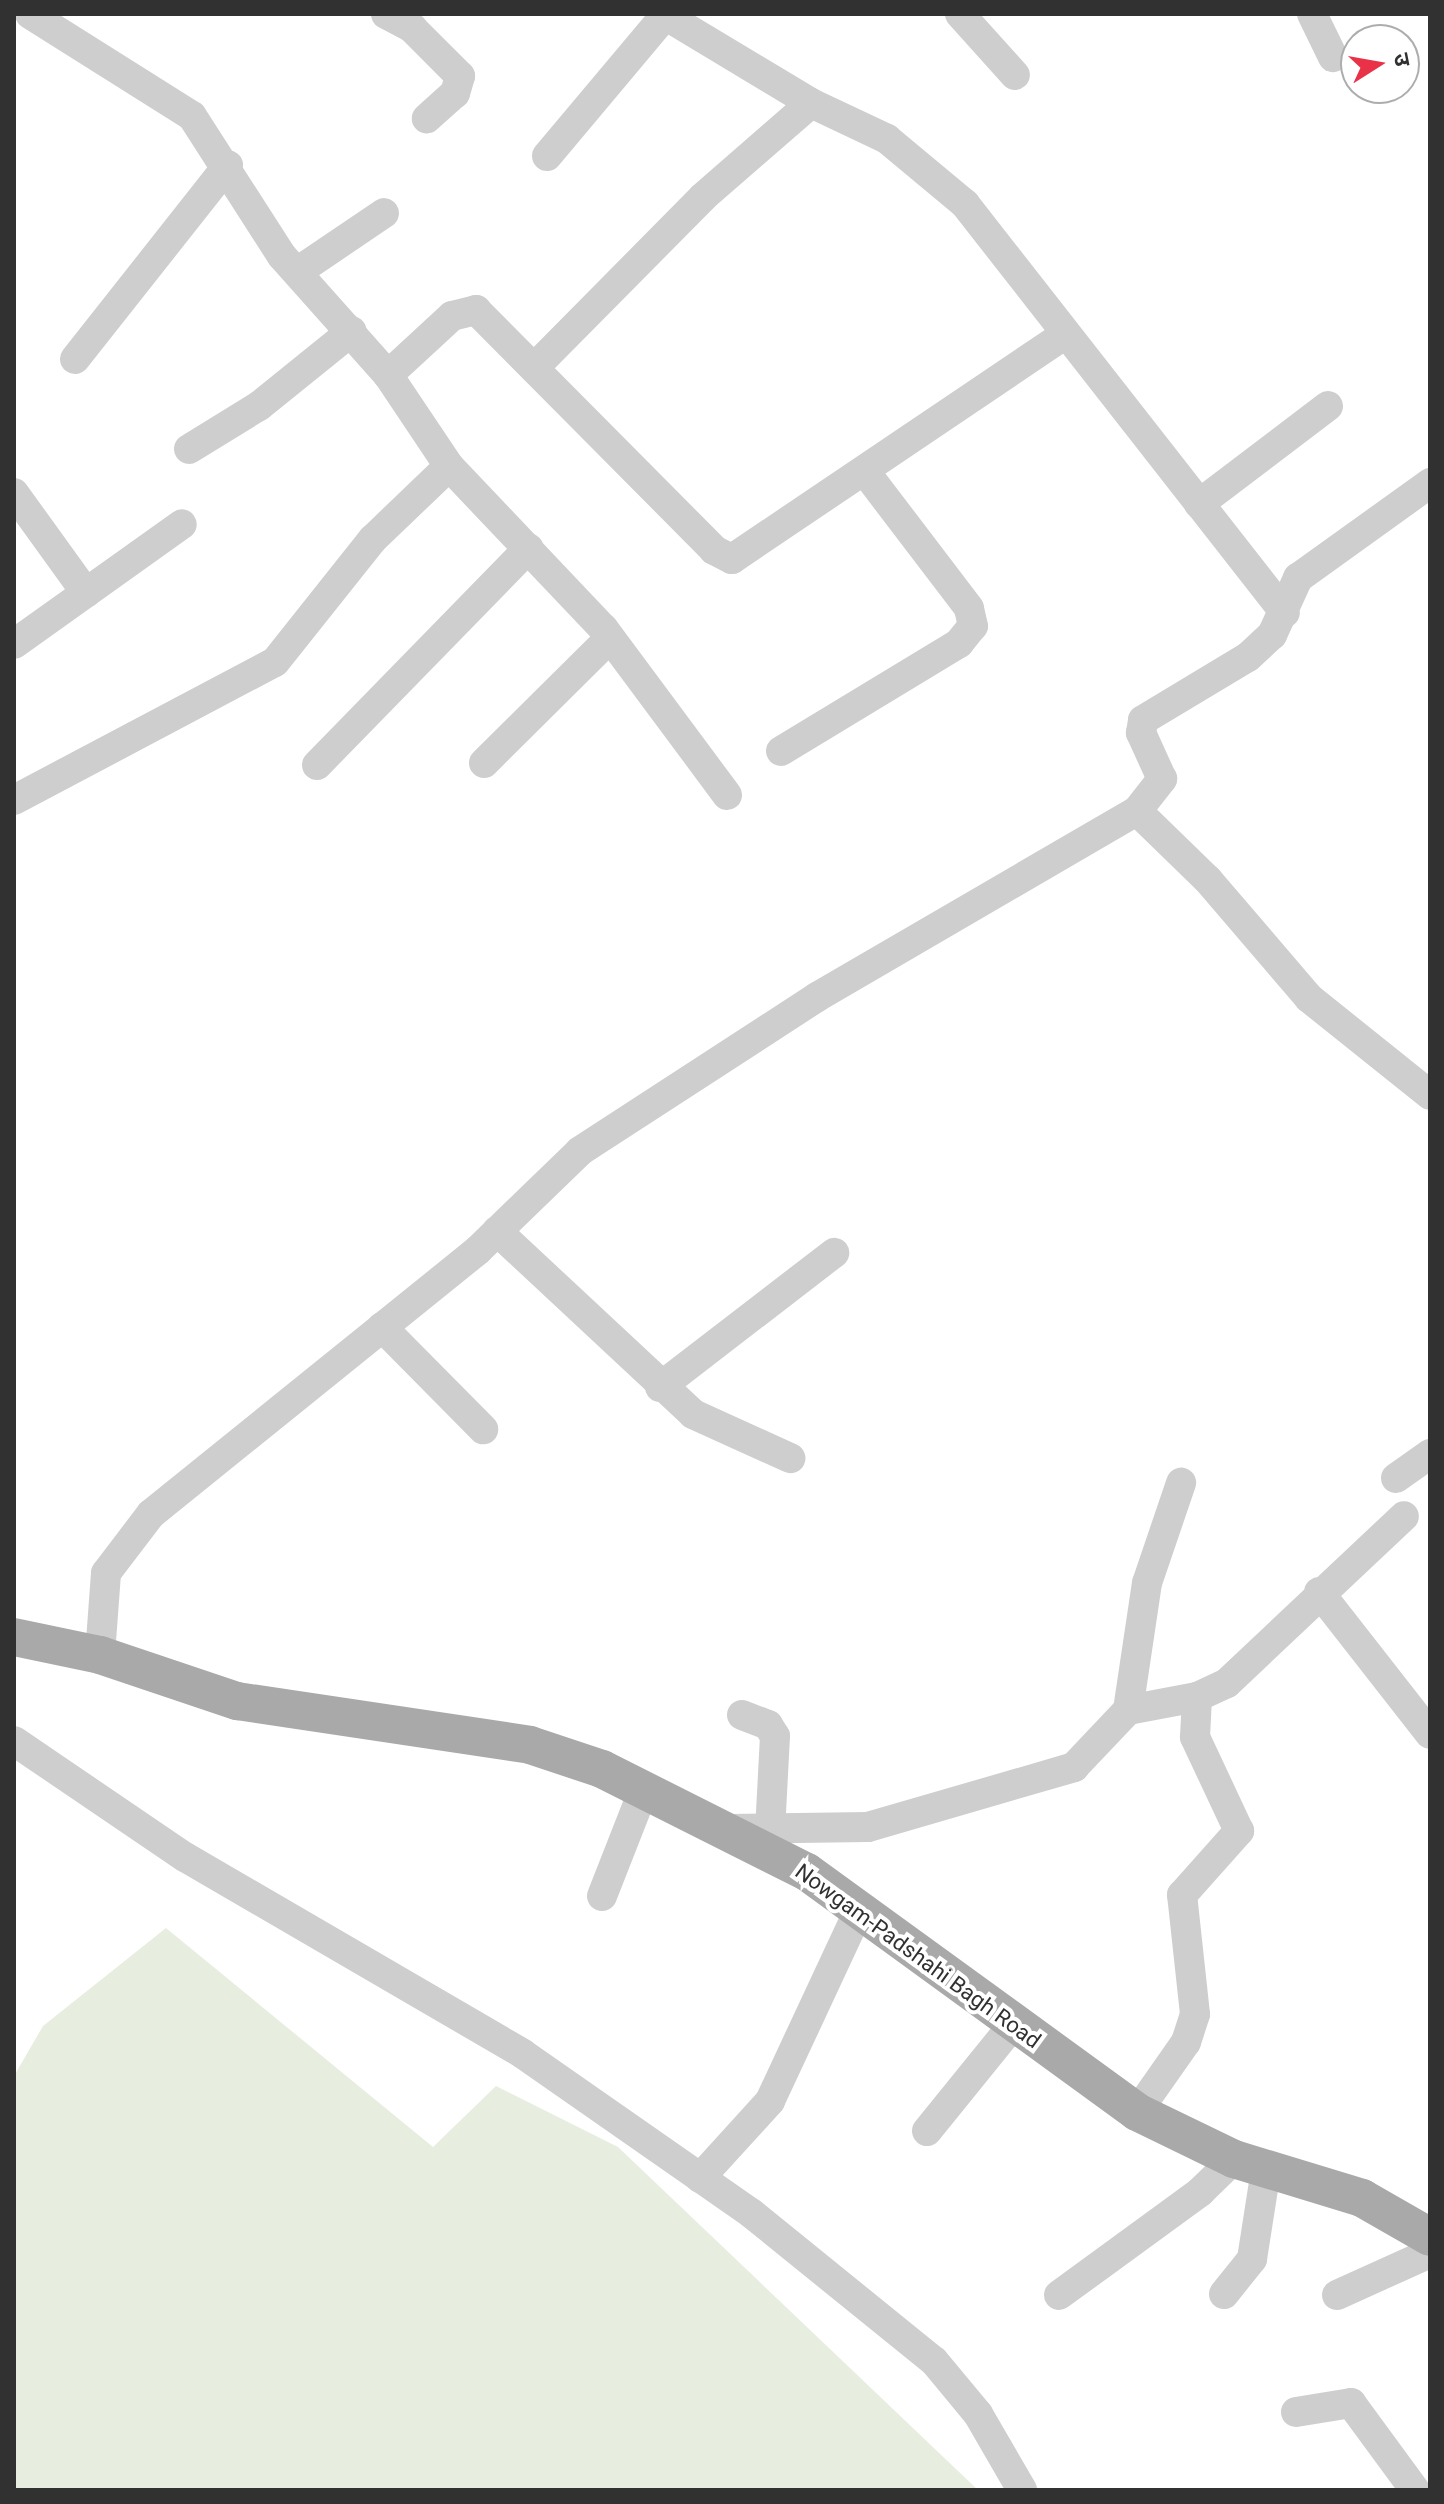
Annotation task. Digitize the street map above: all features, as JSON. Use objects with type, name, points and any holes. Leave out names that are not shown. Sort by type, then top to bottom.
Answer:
[{"type":"main road","name":"Nowgam-Padshahi Bagh Road","points":[[14,1637],[100,1655],[237,1701],[530,1745],[644,1789],[730,1829],[858,1912],[1012,2026],[1137,2112],[1250,2164],[1362,2198],[1430,2237]]},
{"type":"street","points":[[14,30],[21,14]]},
{"type":"street","points":[[30,14],[168,97],[228,165],[297,272],[388,375],[449,466],[610,638],[727,795]]},
{"type":"street","points":[[386,14],[424,38],[460,76],[455,93],[427,118]]},
{"type":"street","points":[[547,156],[665,14],[811,103],[887,139],[937,178],[982,223],[1064,335],[1285,613]]},
{"type":"street","points":[[960,14],[1015,75]]},
{"type":"street","points":[[1312,14],[1333,57]]},
{"type":"street","points":[[534,368],[703,197],[811,103]]},
{"type":"street","points":[[75,359],[228,165]]},
{"type":"street","points":[[297,272],[384,213]]},
{"type":"street","points":[[388,375],[464,309],[480,313],[724,557],[745,555],[1064,335]]},
{"type":"street","points":[[189,449],[259,406],[352,331]]},
{"type":"street","points":[[1199,504],[1328,406]]},
{"type":"street","points":[[14,800],[275,662],[373,539],[449,466]]},
{"type":"street","points":[[781,751],[959,643],[973,626],[969,608],[866,473]]},
{"type":"street","points":[[100,1655],[106,1573],[124,1542],[497,1231],[554,1170],[690,1076],[1137,811],[1162,779],[1141,733],[1143,720],[1248,657],[1285,613],[1298,578],[1430,483]]},
{"type":"street","points":[[14,493],[86,593]]},
{"type":"street","points":[[14,644],[182,524]]},
{"type":"street","points":[[317,765],[529,548]]},
{"type":"street","points":[[484,763],[610,638]]},
{"type":"street","points":[[1137,811],[1208,880],[1309,998],[1430,1095]]},
{"type":"street","points":[[497,1231],[660,1387],[693,1414],[790,1458]]},
{"type":"street","points":[[660,1387],[834,1253]]},
{"type":"street","points":[[382,1327],[483,1429]]},
{"type":"street","points":[[1396,1478],[1430,1454]]},
{"type":"street","points":[[730,1829],[770,1831],[868,1827],[1062,1772],[1088,1759],[1128,1710],[1147,1583],[1181,1483]]},
{"type":"street","points":[[1128,1710],[1197,1697],[1227,1683],[1319,1592],[1404,1516]]},
{"type":"street","points":[[1319,1592],[1430,1734]]},
{"type":"street","points":[[1137,2112],[1186,2042],[1195,2014],[1182,1895],[1239,1831],[1195,1737],[1197,1697]]},
{"type":"street","points":[[742,1715],[768,1725],[775,1736],[770,1831]]},
{"type":"street","points":[[14,1741],[185,1857],[523,2054],[700,2178],[934,2361],[978,2414],[1022,2490]]},
{"type":"street","points":[[602,1896],[644,1789]]},
{"type":"street","points":[[700,2178],[770,2101],[858,1912]]},
{"type":"street","points":[[927,2131],[1012,2026]]},
{"type":"street","points":[[1059,2295],[1200,2192],[1250,2164],[1252,2259],[1224,2294]]},
{"type":"street","points":[[1337,2295],[1430,2253]]},
{"type":"street","points":[[1296,2412],[1351,2403],[1416,2486]]},
{"type":"green space","points":[[166,1928],[433,2147],[496,2086],[618,2147],[978,2490],[14,2490],[14,2076],[43,2026]]}]
